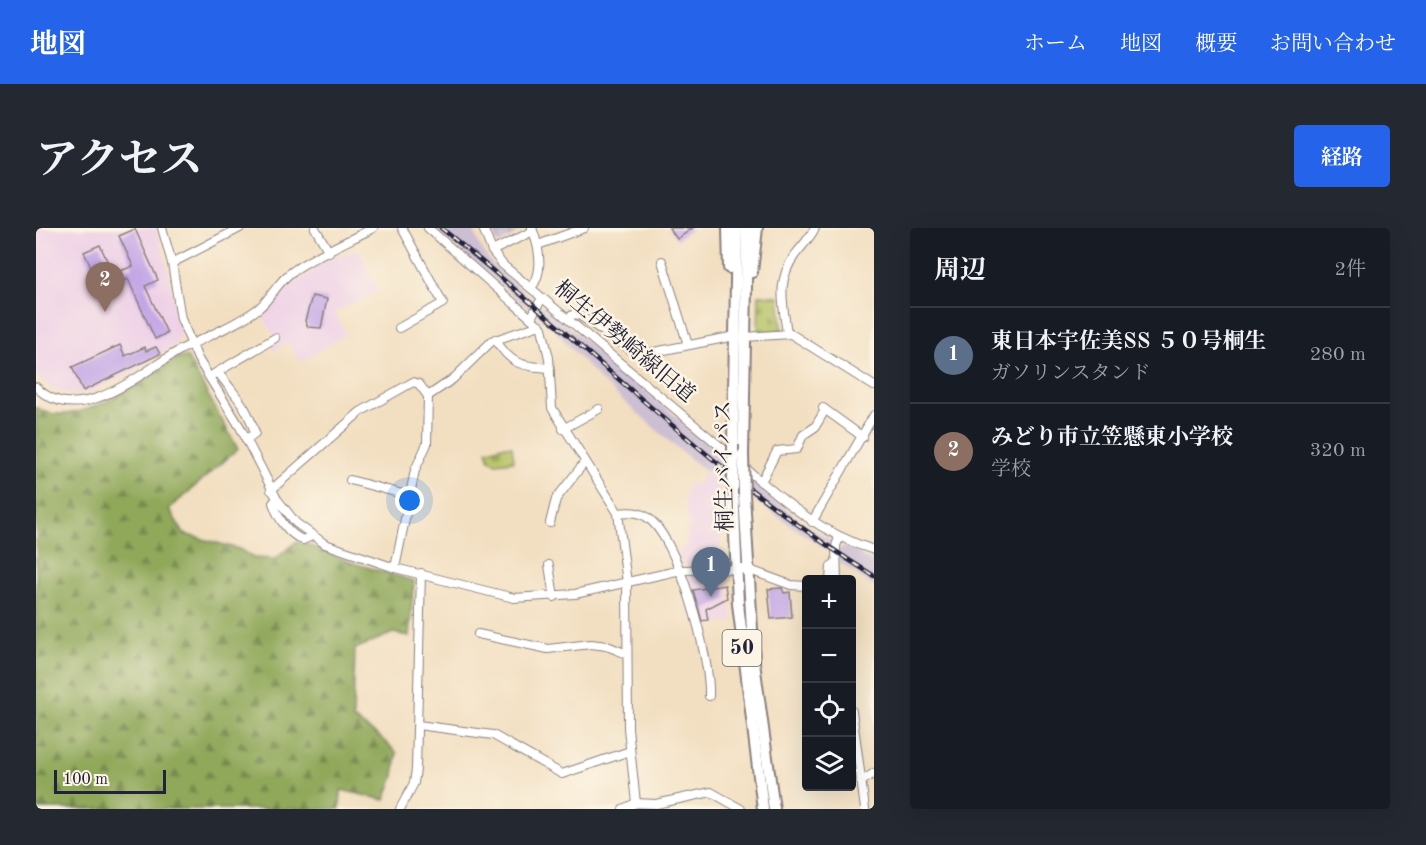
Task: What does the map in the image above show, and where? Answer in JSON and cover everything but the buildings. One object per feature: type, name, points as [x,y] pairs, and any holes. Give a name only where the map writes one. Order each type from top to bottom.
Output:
[{"type":"highway","name":"50","points":[[728,228],[730,313],[740,337]]},
{"type":"highway","name":"桐生バイパス","points":[[737,228],[747,569],[759,711],[774,809]]},
{"type":"highway","name":"桐生バイパス","points":[[747,228],[733,445],[735,569],[743,661],[763,809]]},
{"type":"highway","name":"50","points":[[740,337],[751,318],[757,228]]},
{"type":"street","points":[[162,228],[176,279],[181,319],[191,345],[246,440],[271,490],[296,523],[312,536],[346,553],[504,597],[554,597],[681,570],[747,569],[791,585],[802,586]]},
{"type":"street","points":[[172,263],[240,228]]},
{"type":"street","points":[[315,228],[329,252]]},
{"type":"street","points":[[36,387],[55,400],[66,403],[86,401],[128,383],[256,309],[288,275],[373,228]]},
{"type":"street","points":[[399,328],[443,303],[402,228]]},
{"type":"street","points":[[429,228],[540,325],[547,344],[551,404],[584,463],[618,513],[627,583],[630,751],[636,803]]},
{"type":"street","name":"桐生伊勢崎線旧道","points":[[483,228],[492,252],[531,288],[761,482],[812,522],[839,537],[874,550]]},
{"type":"street","points":[[538,245],[584,228]]},
{"type":"street","points":[[787,333],[782,303],[782,279],[815,228]]},
{"type":"street","points":[[492,252],[533,230],[538,245],[539,267],[537,281],[531,288]]},
{"type":"street","points":[[662,261],[688,345]]},
{"type":"street","points":[[532,316],[542,298]]},
{"type":"street","points":[[568,318],[574,314],[579,315],[636,355],[740,337],[787,333],[799,338],[874,386]]},
{"type":"street","points":[[428,396],[453,379],[495,339],[540,325]]},
{"type":"street","points":[[209,376],[275,338]]},
{"type":"street","points":[[495,339],[520,366],[550,368]]},
{"type":"street","points":[[218,372],[242,401],[250,417],[255,433],[246,440]]},
{"type":"street","points":[[271,490],[364,409],[413,382],[419,384],[428,396],[427,444],[417,465],[395,568]]},
{"type":"street","points":[[564,429],[599,409]]},
{"type":"street","points":[[761,482],[777,451],[797,449],[803,435],[814,427],[823,409],[863,437]]},
{"type":"street","points":[[812,522],[874,415]]},
{"type":"street","points":[[550,523],[556,499],[584,463]]},
{"type":"street","points":[[350,480],[410,496]]},
{"type":"street","points":[[618,513],[638,513],[647,516],[660,533],[681,570],[708,662],[709,696]]},
{"type":"street","points":[[837,575],[839,537]]},
{"type":"street","points":[[830,575],[831,566],[836,563]]},
{"type":"street","points":[[549,565],[554,597]]},
{"type":"street","points":[[400,809],[415,779],[421,573]]},
{"type":"street","points":[[478,634],[548,649],[591,644],[607,646],[627,654]]},
{"type":"street","points":[[418,725],[493,735],[562,774],[630,751]]},
{"type":"street","points":[[855,737],[865,809]]},
{"type":"street","points":[[861,782],[874,773]]},
{"type":"street","points":[[623,809],[636,803],[656,804],[711,792],[741,809]]},
{"type":"shaded area","points":[[156,228],[168,270],[180,333],[177,343],[135,371],[89,392],[70,394],[49,387],[36,374],[36,229]]},
{"type":"shaded area","points":[[434,228],[473,228],[480,246],[493,265],[535,301],[531,311]]},
{"type":"shaded area","points":[[492,228],[525,228],[500,244],[495,240]]},
{"type":"shaded area","points":[[359,250],[378,291],[334,312],[346,334],[300,362],[288,342],[273,350],[271,345],[277,341],[263,317],[288,288],[331,257]]},
{"type":"shaded area","points":[[542,304],[802,522],[832,540],[833,554],[758,503],[727,478],[725,480],[703,469],[677,448],[601,381],[550,325],[538,317]]},
{"type":"shaded area","points":[[703,471],[719,483],[721,526],[724,526],[724,536],[720,536],[721,565],[683,565],[677,556],[686,544],[689,528],[685,501],[688,484],[700,484]]},
{"type":"shaded area","points":[[845,546],[860,552],[860,555],[874,563],[874,587],[839,562],[839,549]]},
{"type":"shaded area","points":[[688,573],[724,574],[728,584],[733,621],[700,627],[686,576]]},
{"type":"green space","points":[[759,295],[779,296],[782,330],[758,332]]},
{"type":"green space","points":[[178,357],[187,357],[238,449],[169,509],[184,534],[239,549],[254,558],[275,559],[296,542],[304,543],[350,562],[414,581],[409,636],[393,633],[355,649],[353,719],[379,736],[397,753],[394,776],[385,800],[341,790],[340,809],[36,809],[36,407],[52,413],[70,413],[89,408],[110,400]]},
{"type":"green space","points":[[502,446],[512,446],[514,461],[496,463],[490,460],[487,451]]},
{"type":"railway","points":[[441,228],[706,453],[816,538],[874,576]]},
{"type":"place","name":"みどり市立笠懸東小学校","points":[[105,312]]},
{"type":"place","name":"東日本宇佐美SS ５０号桐生","points":[[711,597]]}]
